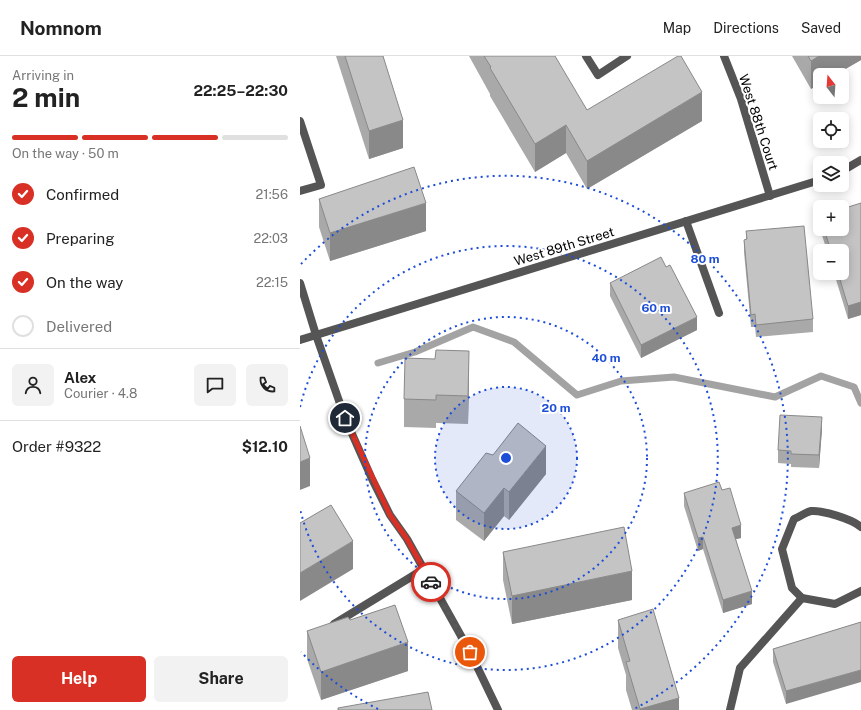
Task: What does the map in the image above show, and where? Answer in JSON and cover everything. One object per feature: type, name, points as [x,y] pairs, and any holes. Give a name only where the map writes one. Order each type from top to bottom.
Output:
[{"type":"street","points":[[586,56],[598,75],[627,56]]},
{"type":"street","name":"West 88th Court","points":[[724,56],[741,99],[770,196]]},
{"type":"street","points":[[300,122],[321,185],[300,191]]},
{"type":"street","points":[[849,167],[861,160]]},
{"type":"street","name":"West 89th Street","points":[[300,340],[813,182]]},
{"type":"street","points":[[686,221],[719,313]]},
{"type":"street","points":[[300,283],[316,335],[345,418],[372,479],[390,515],[407,539],[470,652],[498,710]]},
{"type":"street","points":[[861,527],[856,523],[836,515],[810,511],[794,519],[782,549],[792,588],[802,598],[835,604],[861,590]]},
{"type":"street","points":[[333,625],[424,569]]},
{"type":"street","points":[[730,710],[740,668],[802,598]]},
{"type":"building","points":[[345,56],[383,56],[403,120],[369,131]]},
{"type":"building","points":[[484,56],[555,56],[587,110],[678,56],[681,56],[702,92],[587,161],[566,125],[535,144]]},
{"type":"building","points":[[808,56],[819,56],[811,61]]},
{"type":"building","points":[[414,167],[426,203],[330,233],[319,199]]},
{"type":"building","points":[[861,203],[861,302],[848,306],[840,280],[849,280],[849,244],[829,244],[826,236],[849,236],[849,207]]},
{"type":"building","points":[[804,226],[813,319],[756,325],[755,314],[751,315],[744,240],[747,239],[746,231]]},
{"type":"building","points":[[661,257],[666,267],[670,265],[697,317],[641,345],[610,283]]},
{"type":"building","points":[[436,350],[469,351],[468,396],[436,395],[436,400],[404,399],[405,358],[435,359]]},
{"type":"building","points":[[780,415],[822,417],[819,455],[791,454],[791,451],[778,450]]},
{"type":"building","points":[[518,423],[546,446],[509,492],[504,488],[484,513],[456,491],[486,453],[493,455]]},
{"type":"building","points":[[300,426],[310,458],[300,462]]},
{"type":"building","points":[[719,482],[722,490],[730,488],[741,525],[732,528],[752,591],[723,600],[703,537],[698,538],[684,493]]},
{"type":"building","points":[[331,505],[353,541],[300,573],[300,523]]},
{"type":"building","points":[[624,527],[632,571],[512,596],[503,552]]},
{"type":"building","points":[[395,605],[408,642],[321,672],[307,631],[348,617],[350,620]]},
{"type":"building","points":[[653,609],[679,698],[640,709],[626,662],[630,661],[618,620]]},
{"type":"building","points":[[861,622],[861,670],[786,691],[773,649]]},
{"type":"building","points":[[428,692],[432,710],[338,710],[338,708]]},
{"type":"waterway","points":[[378,363],[415,352],[473,327],[514,342],[577,395],[621,381],[674,377],[775,397],[821,376],[854,387],[861,403]]},
{"type":"way so far","points":[[431,582],[470,652]]},
{"type":"route","points":[[345,418],[390,515],[407,539],[431,582]]}]
